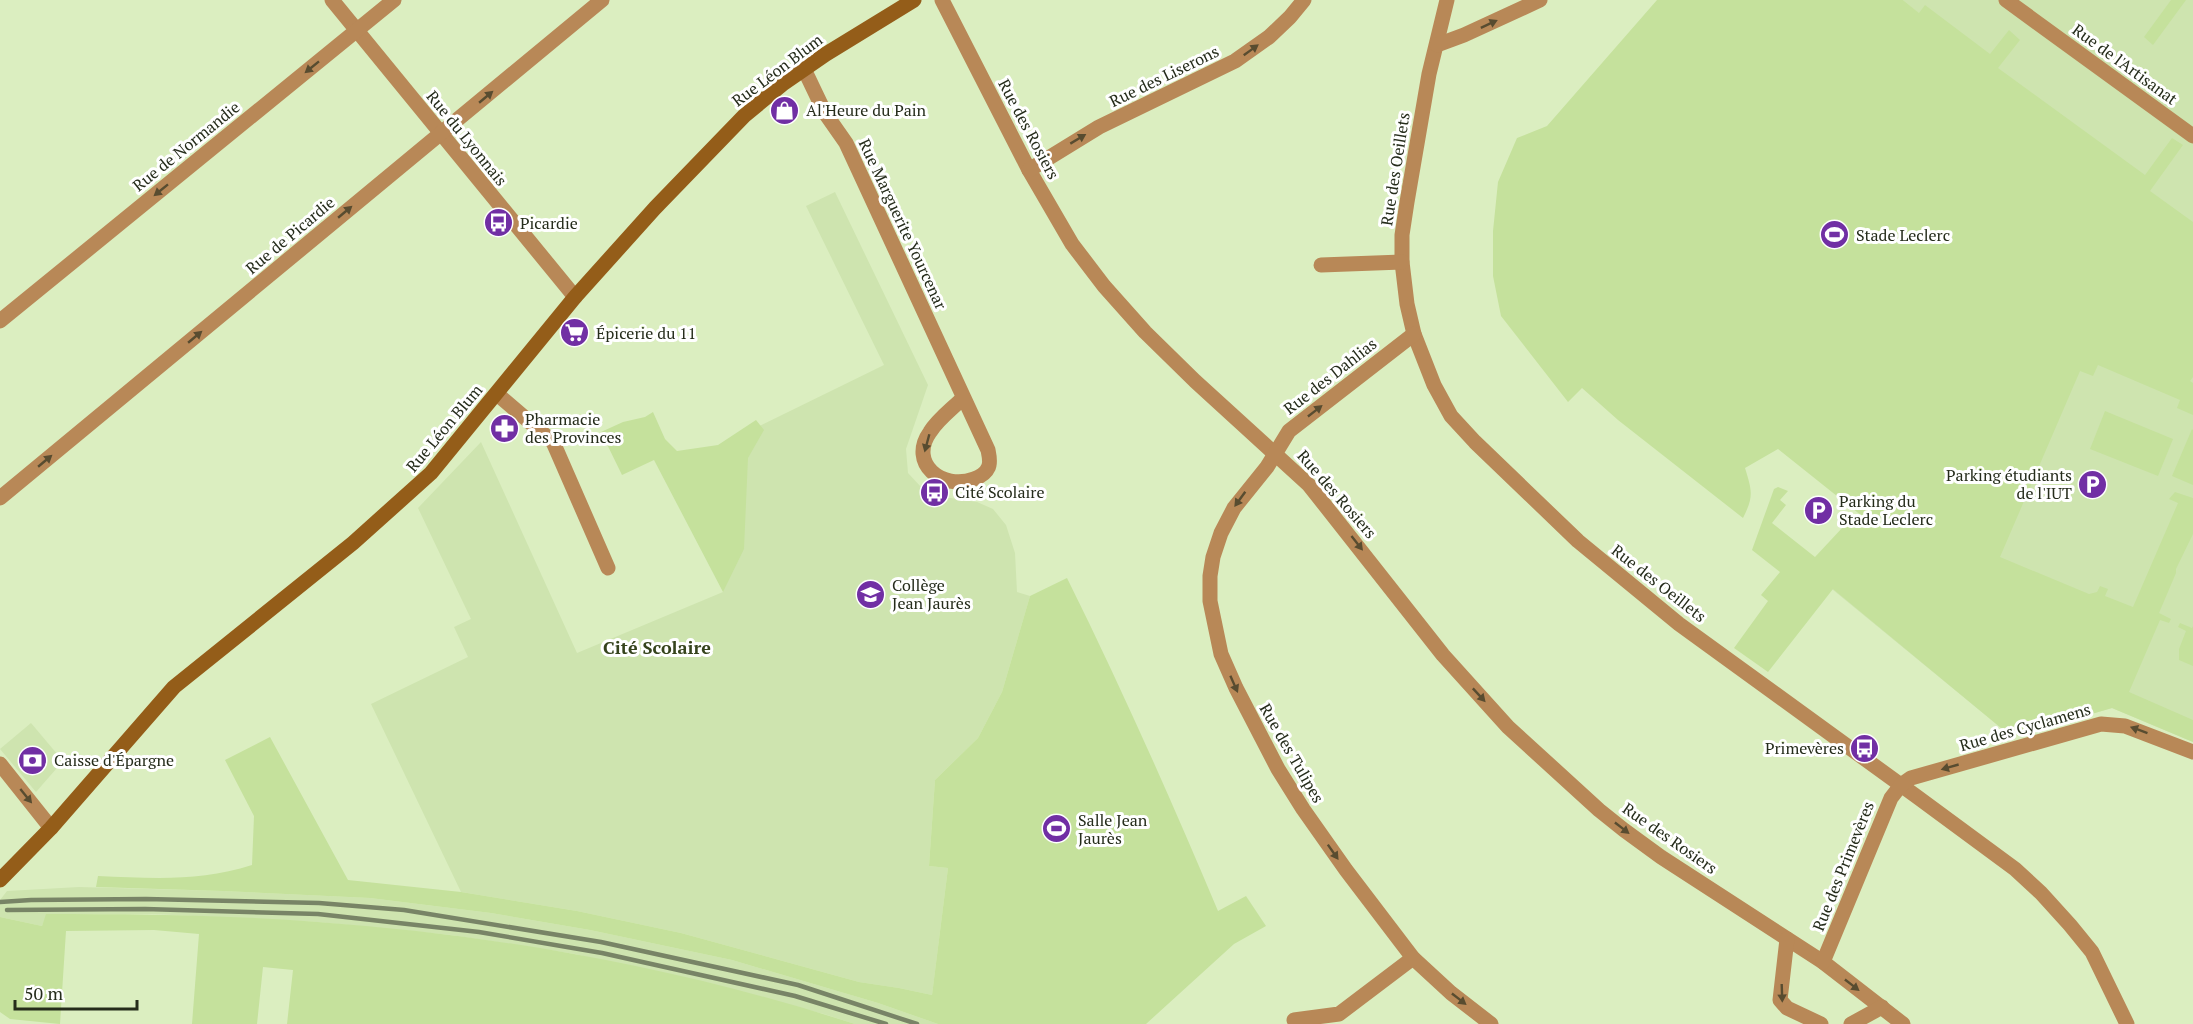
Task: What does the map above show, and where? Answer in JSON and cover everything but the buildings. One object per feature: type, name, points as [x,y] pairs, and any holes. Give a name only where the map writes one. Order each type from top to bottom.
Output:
[{"type":"street","name":"Rue du Lyonnais","points":[[332,0],[575,297]]},
{"type":"street","name":"Rue de Normandie","points":[[0,321],[394,0]]},
{"type":"street","name":"Rue de Picardie","points":[[0,498],[602,0]]},
{"type":"street","name":"Rue Léon Blum","points":[[1,879],[51,828],[174,687],[353,543],[419,486],[575,297],[655,208],[744,116],[804,69],[914,0]]},
{"type":"street","name":"Rue des Rosiers","points":[[942,0],[1029,170],[1072,244],[1104,286],[1187,374],[1309,485],[1443,655],[1523,741],[1624,830],[1661,857],[1823,962],[1903,1024]]},
{"type":"street","name":"Rue des Liserons","points":[[1029,170],[1099,127],[1235,61],[1269,37],[1304,0]]},
{"type":"street","name":"Rue des Oeillets","points":[[1447,0],[1429,74],[1402,234],[1402,261],[1413,334],[1434,385],[1451,416],[1578,541],[1679,624],[1901,785],[2041,893],[2092,952],[2127,1024]]},
{"type":"street","points":[[1437,45],[1540,0]]},
{"type":"street","name":"Rue de l'Artisanat","points":[[2006,0],[2193,136]]},
{"type":"street","name":"Rue Marguerite Yourcenar","points":[[804,69],[825,113],[846,143],[984,439],[990,460],[988,469],[979,477],[957,483],[937,478],[930,471],[924,453],[930,432],[963,398]]},
{"type":"street","points":[[1321,265],[1402,261]]},
{"type":"street","name":"Rue des Dahlias","points":[[1276,453],[1289,431],[1413,334]]},
{"type":"street","points":[[496,394],[553,442],[608,568]]},
{"type":"street","name":"Rue des Tulipes","points":[[1276,453],[1234,508],[1221,533],[1213,557],[1210,602],[1221,654],[1278,769],[1346,870],[1413,958],[1451,993],[1491,1024]]},
{"type":"street","name":"Rue des Cyclamens","points":[[1901,785],[1911,778],[2101,724],[2125,726],[2193,752]]},
{"type":"street","points":[[0,764],[51,828]]},
{"type":"street","name":"Rue des Primevères","points":[[1823,962],[1891,798],[1901,785]]},
{"type":"street","points":[[1787,939],[1780,1000],[1787,1008],[1821,1024]]},
{"type":"street","points":[[1294,1020],[1339,1014],[1413,958]]},
{"type":"street","points":[[1851,1024],[1882,1007]]},
{"type":"shaded area","points":[[1657,0],[1903,0],[1919,13],[1925,5],[1990,54],[2009,30],[2020,40],[1998,68],[2145,175],[2172,138],[2183,145],[2150,191],[2193,222],[2193,377],[2190,381],[2193,383],[2193,415],[2177,408],[2180,400],[2098,365],[2093,376],[2080,371],[2000,557],[2089,594],[2097,592],[2100,586],[2108,589],[2105,596],[2133,607],[2178,503],[2169,499],[2175,492],[2193,498],[2193,534],[2159,613],[2171,619],[2169,623],[2160,620],[2129,692],[2193,720],[2193,742],[2112,708],[2012,737],[1833,589],[1768,672],[1734,648],[1768,601],[1761,595],[1780,572],[1752,550],[1774,489],[1778,487],[1788,491],[1780,500],[1786,505],[1772,523],[1815,557],[1843,527],[1853,524],[1862,516],[1778,449],[1745,468],[1751,493],[1743,518],[1618,420],[1582,388],[1568,402],[1501,316],[1493,276],[1493,231],[1498,182],[1517,138],[1547,126]]},
{"type":"shaded area","points":[[1903,0],[2193,0],[2193,742],[2112,708],[2012,737],[1827,585],[2107,170]]},
{"type":"shaded area","points":[[2171,0],[2186,0],[2153,45],[2144,37]]},
{"type":"shaded area","points":[[835,192],[928,385],[906,449],[908,473],[922,488],[937,496],[977,502],[993,509],[1006,525],[1015,553],[1017,592],[1030,596],[1002,692],[978,738],[935,780],[929,866],[948,868],[932,995],[859,982],[681,933],[577,911],[461,892],[371,704],[468,657],[454,627],[471,619],[418,508],[481,442],[577,653],[723,592],[743,434],[884,365],[806,206]]},
{"type":"shaded area","points":[[2105,411],[2173,439],[2158,476],[2090,449]]},
{"type":"shaded area","points":[[653,412],[665,439],[677,451],[718,445],[756,420],[764,430],[748,458],[744,549],[723,592],[654,460],[622,475],[601,432]]},
{"type":"shaded area","points":[[2193,430],[2193,485],[2172,476]]},
{"type":"shaded area","name":"Salle Jean Jaurès","points":[[1067,578],[1145,743],[1218,911],[1246,896],[1266,926],[1234,944],[1146,1024],[938,1024],[878,1003],[732,960],[590,930],[491,913],[370,898],[96,887],[98,876],[156,878],[194,876],[252,865],[254,816],[225,760],[270,737],[348,880],[461,892],[577,911],[681,933],[859,982],[932,995],[948,868],[929,866],[935,780],[978,738],[1002,692],[1030,596]]},
{"type":"shaded area","points":[[2180,623],[2192,628],[2193,626],[2193,666],[2179,660],[2179,649],[2186,631],[2178,627]]},
{"type":"shaded area","points":[[31,723],[63,761],[36,792],[0,749]]},
{"type":"shaded area","points":[[79,887],[370,898],[491,913],[590,930],[732,960],[878,1003],[938,1024],[855,1024],[824,1014],[575,954],[451,935],[318,922],[152,914],[47,914],[42,926],[0,917],[0,900],[7,891]]},
{"type":"shaded area","points":[[46,914],[250,918],[318,922],[522,945],[724,986],[855,1024],[287,1024],[293,970],[263,967],[257,1024],[192,1024],[199,934],[154,930],[66,931],[60,1024],[10,1019],[0,1012],[0,917],[42,926]]},
{"type":"railway","points":[[0,902],[146,899],[319,903],[404,910],[601,942],[798,985],[917,1024]]},
{"type":"railway","points":[[7,910],[145,909],[318,914],[479,932],[602,953],[795,996],[886,1024]]},
{"type":"place","name":"Al'Heure du Pain","points":[[785,110]]},
{"type":"place","name":"Picardie","points":[[499,223]]},
{"type":"place","name":"Stade Leclerc","points":[[1835,235]]},
{"type":"place","name":"Épicerie du 11","points":[[575,333]]},
{"type":"place","name":"Pharmacie des Provinces","points":[[504,428]]},
{"type":"place","name":"Parking étudiants de l'IUT","points":[[2093,484]]},
{"type":"place","name":"Cité Scolaire","points":[[934,492]]},
{"type":"place","name":"Parking du Stade Leclerc","points":[[1818,510]]},
{"type":"place","name":"Collège Jean Jaurès","points":[[871,594]]},
{"type":"place","name":"Primevères","points":[[1865,748]]},
{"type":"place","name":"Caisse d'Épargne","points":[[33,760]]},
{"type":"place","name":"Salle Jean Jaurès","points":[[1057,829]]},
{"type":"district","name":"Cité Scolaire","points":[[657,647]]}]
